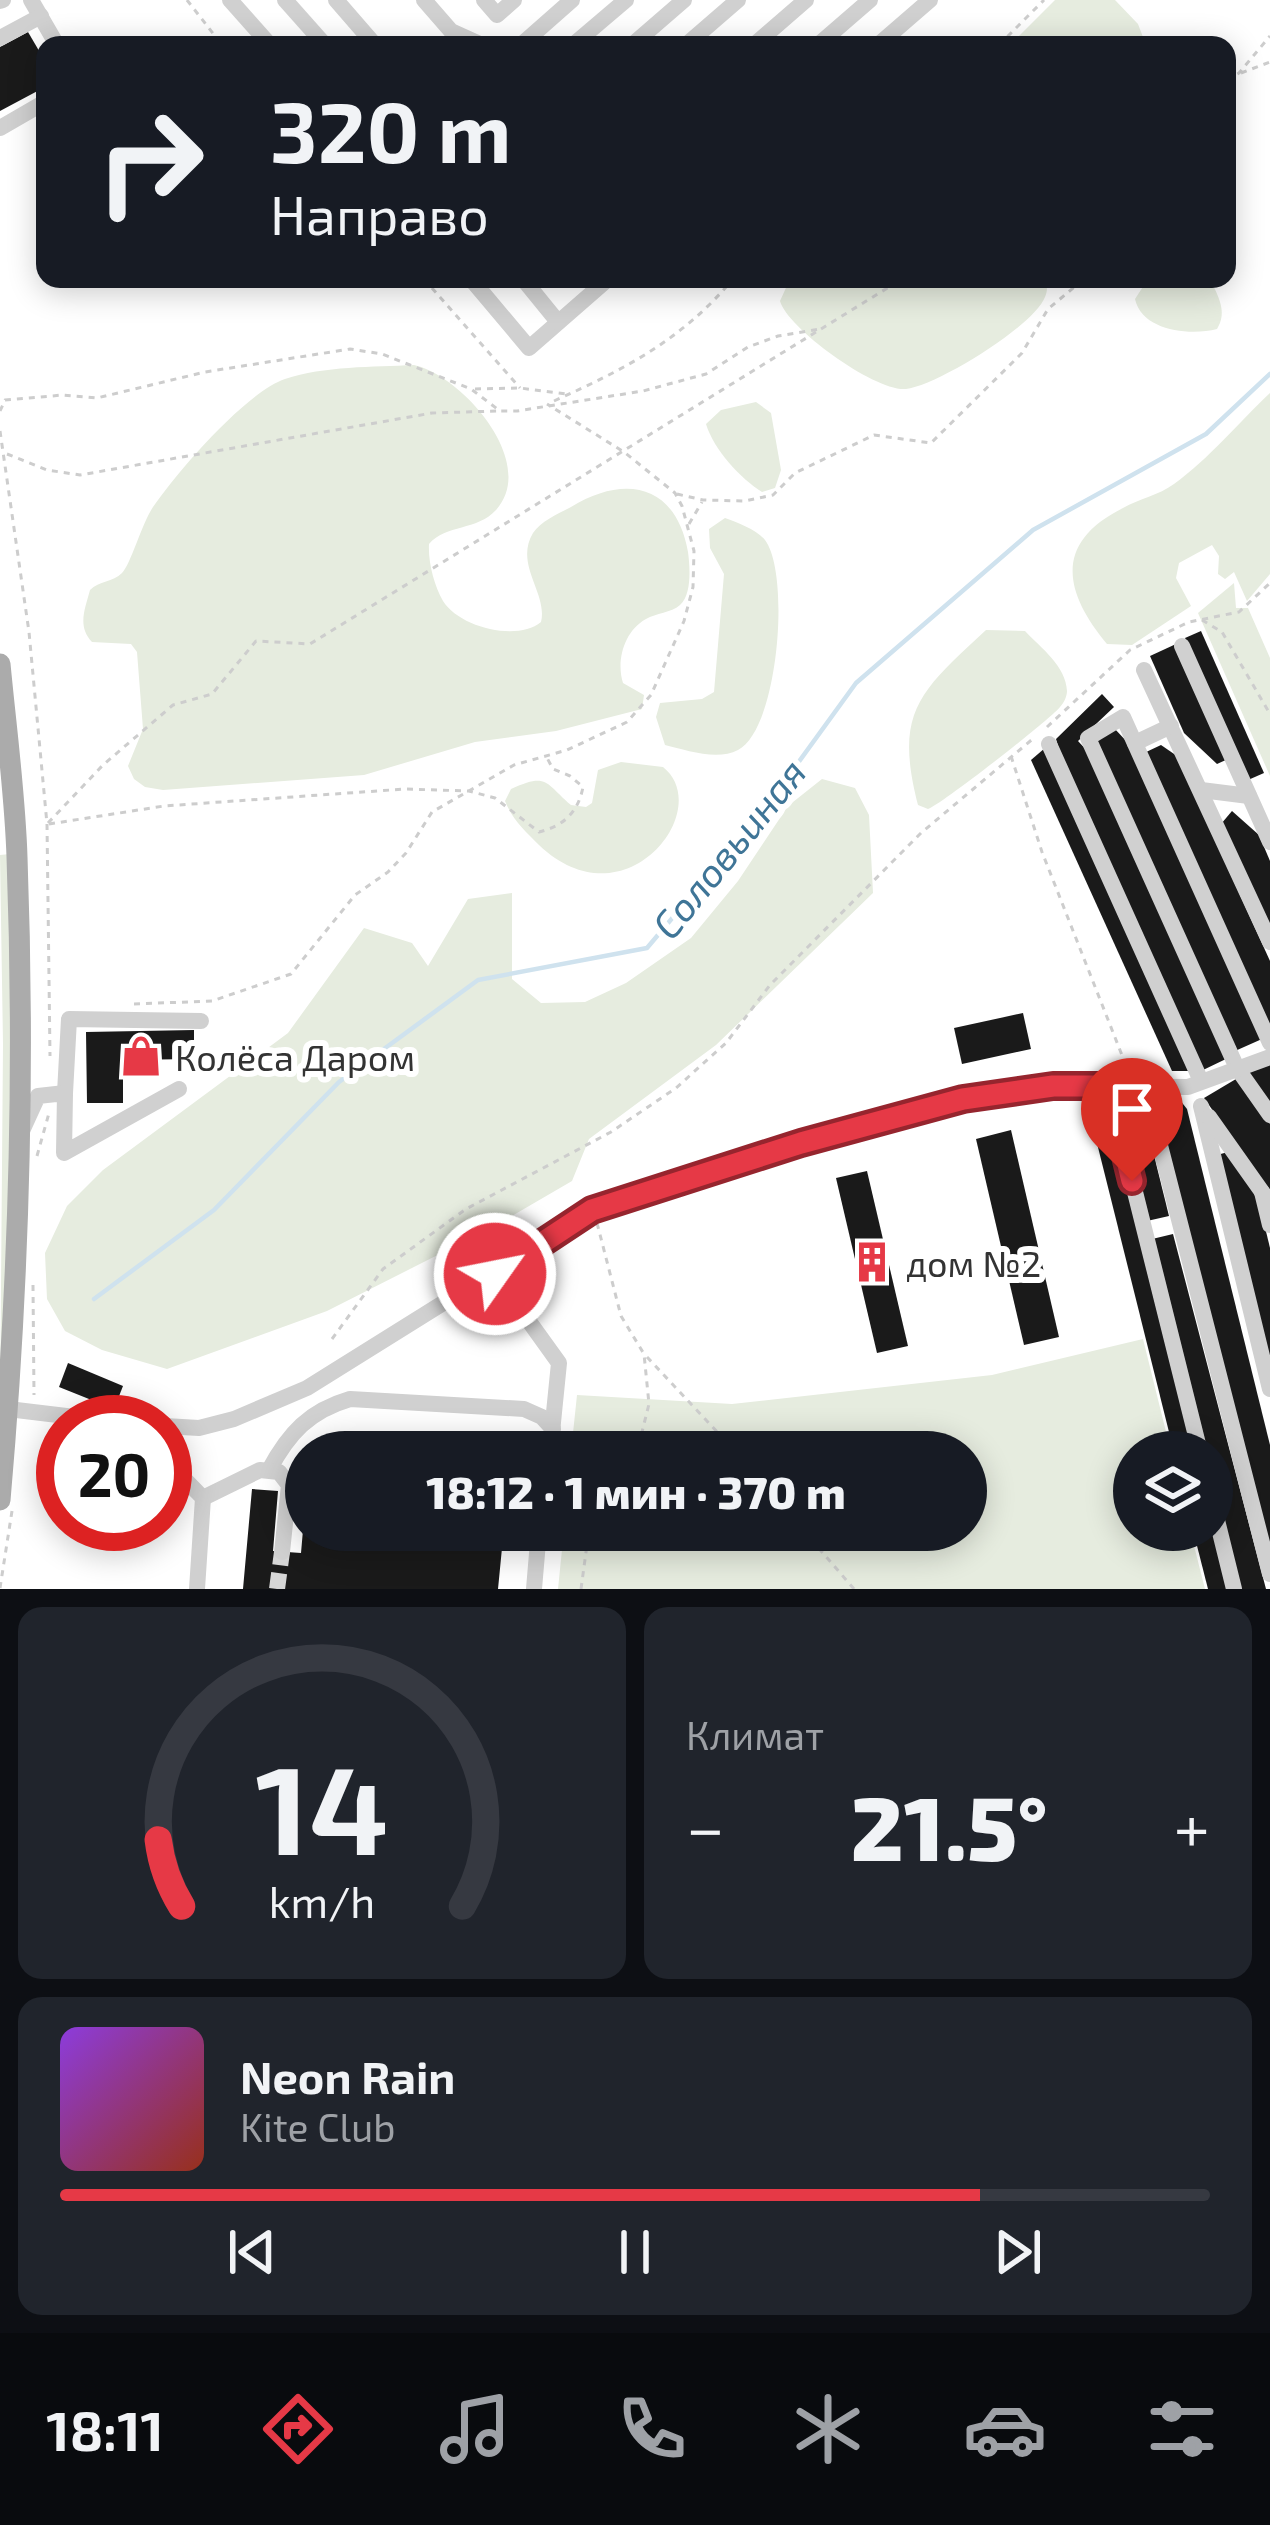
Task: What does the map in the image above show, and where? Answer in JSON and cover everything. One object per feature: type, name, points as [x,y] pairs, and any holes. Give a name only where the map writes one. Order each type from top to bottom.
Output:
[{"type":"main road","points":[[0,664],[17,852],[22,1132],[0,1500]]},
{"type":"lane","points":[[230,0],[262,36]]},
{"type":"lane","points":[[285,0],[317,36]]},
{"type":"lane","points":[[336,0],[367,36]]},
{"type":"lane","points":[[424,0],[451,36]]},
{"type":"lane","points":[[484,0],[496,15],[514,0]]},
{"type":"lane","points":[[531,36],[572,0]]},
{"type":"lane","points":[[584,36],[626,0]]},
{"type":"lane","points":[[642,36],[684,0]]},
{"type":"lane","points":[[696,36],[738,0]]},
{"type":"lane","points":[[764,36],[806,0]]},
{"type":"lane","points":[[828,36],[870,0]]},
{"type":"lane","points":[[888,36],[930,0]]},
{"type":"lane","points":[[0,38],[36,8],[52,36]]},
{"type":"lane","points":[[0,128],[36,108]]},
{"type":"lane","points":[[479,288],[529,348],[558,322],[584,288]]},
{"type":"lane","points":[[530,288],[558,322]]},
{"type":"lane","points":[[1182,646],[1270,842]]},
{"type":"lane","points":[[1144,670],[1270,942]]},
{"type":"lane","points":[[1270,1042],[1123,717],[1088,738],[1237,1068],[1270,1115]]},
{"type":"lane","points":[[1135,743],[1171,726]]},
{"type":"lane","points":[[1049,744],[1194,1084],[1270,1390]]},
{"type":"lane","points":[[1201,790],[1249,796]]},
{"type":"lane","points":[[179,1089],[64,1153],[57,1093],[69,1019],[201,1021]]},
{"type":"lane","points":[[192,1428],[234,1419],[307,1388],[592,1210],[801,1143],[963,1099],[1053,1086],[1194,1084],[1270,1057]]},
{"type":"lane","points":[[1134,1086],[1131,1128],[1121,1136],[1195,1431]]},
{"type":"lane","points":[[1134,1086],[1270,1574]]},
{"type":"lane","points":[[22,1132],[38,1096],[57,1093]]},
{"type":"lane","points":[[1201,1106],[1266,1197],[1270,1225]]},
{"type":"lane","points":[[495,1274],[559,1363],[553,1429]]},
{"type":"lane","points":[[269,1470],[287,1436],[326,1406],[350,1399],[524,1409],[542,1417],[553,1429]]},
{"type":"lane","points":[[8,1409],[36,1412]]},
{"type":"lane","points":[[203,1498],[269,1470],[278,1472],[289,1485],[282,1552]]},
{"type":"lane","points":[[192,1487],[203,1498],[197,1589]]},
{"type":"lane","points":[[533,1589],[537,1551]]},
{"type":"lane","points":[[1225,1551],[1234,1589]]},
{"type":"path","points":[[187,0],[215,36]]},
{"type":"path","points":[[1009,36],[1044,0]]},
{"type":"path","points":[[1239,73],[1270,36]]},
{"type":"path","points":[[1236,75],[1270,62]]},
{"type":"path","points":[[432,288],[520,388]]},
{"type":"path","points":[[547,404],[649,355],[697,320],[725,288]]},
{"type":"path","points":[[47,824],[103,765],[173,705],[212,694],[256,641],[310,644],[888,288]]},
{"type":"path","points":[[547,404],[624,452],[675,494],[745,501],[773,495],[794,473],[874,435],[931,443],[1022,353],[1048,309],[1073,288]]},
{"type":"path","points":[[0,443],[5,453],[47,470],[80,476],[432,413],[500,411],[643,391],[706,374],[748,347],[822,329]]},
{"type":"path","points":[[0,411],[4,400],[63,395],[97,398],[205,373],[350,349],[382,354],[471,389],[500,411]]},
{"type":"path","points":[[471,389],[569,394]]},
{"type":"path","points":[[0,431],[29,632],[47,824],[57,1093]]},
{"type":"path","points":[[121,1004],[212,1001],[291,974],[356,896],[406,853],[432,812],[514,765],[627,722],[651,695],[684,621],[692,587],[694,551],[675,494]]},
{"type":"path","points":[[688,526],[704,500]]},
{"type":"path","points":[[332,1339],[383,1269],[466,1209],[611,1132],[676,1088],[726,1043],[770,986],[921,833],[1130,650],[1201,620],[1239,612],[1270,583]]},
{"type":"path","points":[[1201,620],[1222,632],[1270,714]]},
{"type":"path","points":[[47,824],[164,806],[320,793],[469,790],[495,798],[539,832],[558,827],[580,801],[583,787],[571,776],[553,770],[546,756]]},
{"type":"path","points":[[1011,756],[1042,852],[1134,1086]]},
{"type":"path","points":[[592,1210],[621,1316],[644,1354],[716,1431]]},
{"type":"path","points":[[642,1431],[649,1404],[644,1354]]},
{"type":"path","points":[[581,1589],[586,1551]]},
{"type":"path","points":[[821,1551],[854,1589]]},
{"type":"shaded area","points":[[1055,0],[1115,0],[1138,24],[1143,36],[1019,36]]},
{"type":"shaded area","points":[[786,288],[1047,290],[1023,323],[983,353],[906,389],[855,370],[815,342],[780,301]]},
{"type":"shaded area","points":[[1142,288],[1214,288],[1222,310],[1220,323],[1217,329],[1194,332],[1169,329],[1147,318],[1135,299]]},
{"type":"shaded area","points":[[414,365],[453,385],[472,403],[489,423],[508,469],[507,490],[496,510],[429,544],[440,595],[462,618],[504,631],[541,622],[528,545],[540,525],[555,515],[591,497],[629,489],[660,499],[672,512],[688,552],[687,594],[676,608],[638,624],[621,656],[623,683],[644,695],[642,709],[556,731],[475,742],[364,775],[163,790],[145,787],[128,766],[143,729],[137,652],[131,644],[92,642],[87,636],[84,617],[90,590],[122,573],[164,492],[213,435],[269,387],[316,372]]},
{"type":"shaded area","points":[[1270,393],[1270,574],[1247,601],[1234,572],[1225,579],[1218,574],[1219,556],[1212,545],[1179,563],[1176,578],[1191,606],[1132,645],[1107,644],[1092,625],[1075,587],[1076,553],[1085,537],[1100,522],[1187,474]]},
{"type":"shaded area","points":[[756,402],[771,413],[781,470],[775,488],[762,492],[729,462],[706,424],[721,410]]},
{"type":"shaded area","points":[[725,518],[765,540],[773,558],[776,651],[763,714],[752,737],[738,750],[711,755],[665,745],[656,717],[660,703],[702,699],[714,692],[724,574],[710,548],[709,529]]},
{"type":"shaded area","points":[[1234,583],[1236,608],[1248,608],[1270,658],[1270,776],[1198,613]]},
{"type":"shaded area","points":[[986,630],[1025,631],[1057,666],[1066,682],[1066,697],[1017,744],[928,809],[918,805],[911,773],[911,725],[929,688]]},
{"type":"shaded area","points":[[621,762],[663,767],[676,786],[678,808],[670,832],[653,852],[630,867],[602,873],[571,867],[539,845],[505,801],[511,789],[539,781],[571,805],[586,807],[592,803],[598,770]]},
{"type":"shaded area","points":[[822,779],[855,788],[869,815],[873,893],[716,1045],[589,1139],[572,1181],[493,1227],[327,1311],[167,1369],[102,1350],[65,1331],[47,1299],[45,1253],[67,1206],[103,1170],[288,1033],[364,928],[412,943],[428,966],[468,899],[512,893],[512,979],[541,1003],[585,1002],[626,983],[691,938],[738,881],[788,806]]},
{"type":"shaded area","points":[[10,854],[16,1115],[0,1409],[0,855]]},
{"type":"shaded area","points":[[1143,1339],[1166,1431],[1113,1431],[1113,1551],[1195,1551],[1205,1589],[558,1589],[562,1551],[987,1551],[987,1431],[573,1431],[577,1395],[732,1404],[992,1375]]},
{"type":"building","points":[[28,32],[36,46],[36,92],[0,111],[0,47]]},
{"type":"building","points":[[1201,631],[1264,773],[1248,780],[1185,638]]},
{"type":"building","points":[[1176,644],[1228,759],[1217,764],[1184,733],[1150,656]]},
{"type":"building","points":[[1102,694],[1114,707],[1078,741],[1090,754],[1228,1058],[1201,1071],[1065,770],[1056,739]]},
{"type":"building","points":[[1114,728],[1129,744],[1262,1039],[1235,1051],[1093,737]]},
{"type":"building","points":[[1161,745],[1177,756],[1270,961],[1270,1031],[1144,753]]},
{"type":"building","points":[[1045,748],[1193,1071],[1172,1071],[1031,760]]},
{"type":"building","points":[[1232,811],[1259,835],[1270,861],[1270,932],[1221,824]]},
{"type":"building","points":[[1023,1013],[1031,1049],[962,1064],[954,1028]]},
{"type":"building","points":[[194,1030],[194,1059],[123,1060],[123,1103],[87,1103],[86,1032]]},
{"type":"building","points":[[1270,1063],[1270,1109],[1247,1072]]},
{"type":"building","points":[[1236,1079],[1270,1124],[1270,1192],[1204,1098]]},
{"type":"building","points":[[1175,1094],[1187,1109],[1270,1445],[1270,1557],[1155,1099]]},
{"type":"building","points":[[1116,1095],[1190,1431],[1169,1431],[1087,1103]]},
{"type":"building","points":[[1011,1130],[1059,1337],[1024,1345],[976,1139]]},
{"type":"building","points":[[1148,1131],[1169,1216],[1147,1221],[1126,1137]]},
{"type":"building","points":[[1228,1152],[1257,1194],[1270,1248],[1270,1363],[1217,1155]]},
{"type":"building","name":"дом №2","points":[[867,1171],[908,1346],[877,1353],[836,1178]]},
{"type":"building","points":[[1173,1234],[1225,1431],[1197,1431],[1148,1240]]},
{"type":"building","points":[[68,1363],[123,1386],[119,1395],[79,1395],[59,1387]]},
{"type":"building","points":[[1233,1463],[1266,1589],[1236,1589],[1226,1551],[1233,1551]]},
{"type":"building","points":[[252,1489],[278,1491],[273,1551],[502,1551],[498,1589],[243,1589]]},
{"type":"building","points":[[1198,1551],[1219,1551],[1229,1589],[1208,1589]]},
{"type":"waterway","name":"Соловьиная","points":[[94,1299],[214,1210],[339,1082],[478,980],[647,948],[766,807],[856,683],[1033,530],[1206,434],[1270,374]]},
{"type":"tunnel","points":[[277,1589],[282,1552]]},
{"type":"place","name":"Колёса Даром","points":[[141,1056]]},
{"type":"place","name":"дом №2","points":[[872,1262]]},
{"type":"route","points":[[495,1274],[592,1210],[801,1143],[963,1099],[1053,1086],[1123,1086],[1131,1128],[1121,1136],[1132,1181]]}]
